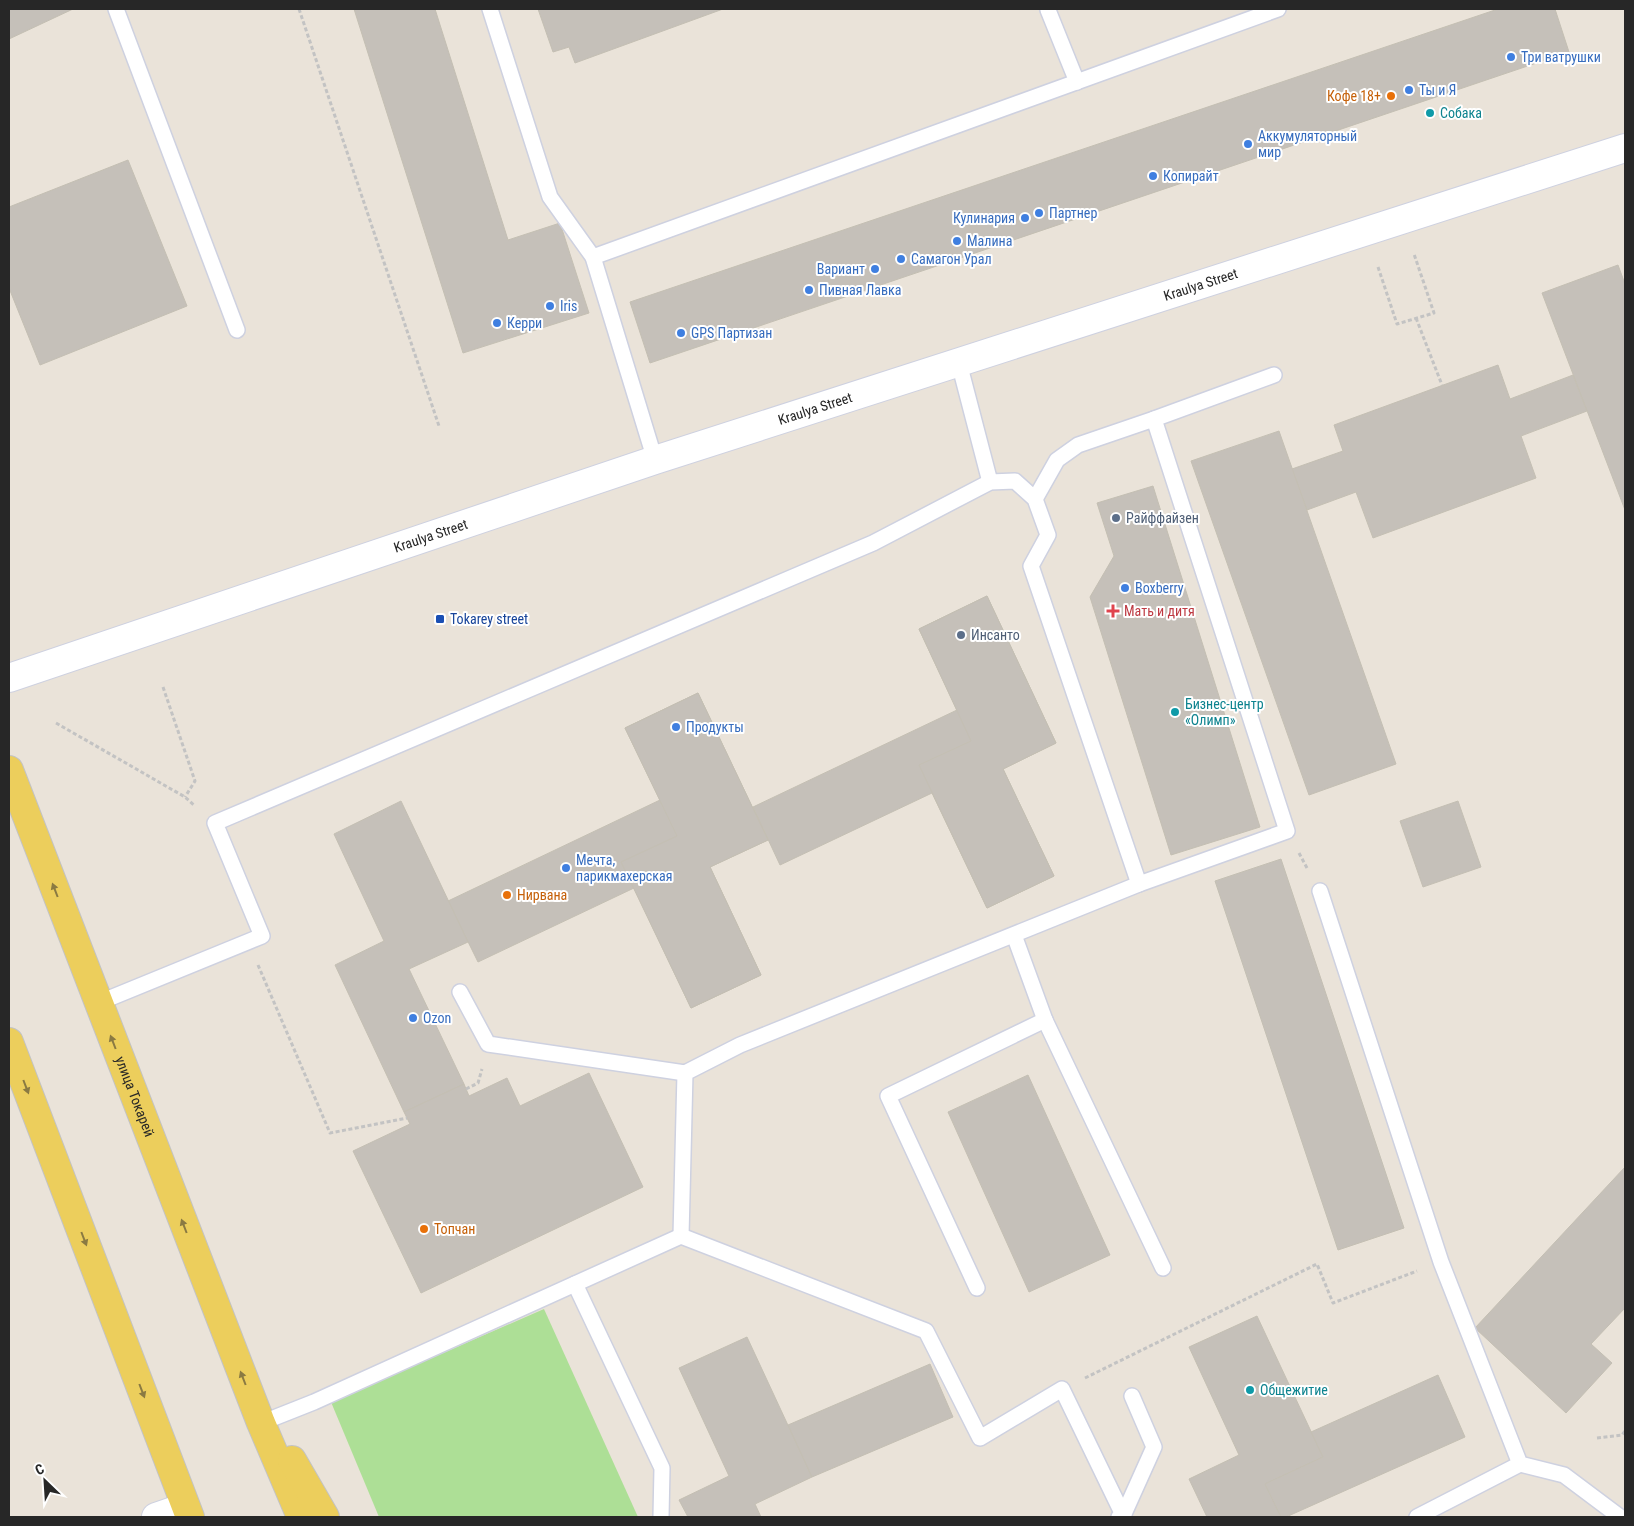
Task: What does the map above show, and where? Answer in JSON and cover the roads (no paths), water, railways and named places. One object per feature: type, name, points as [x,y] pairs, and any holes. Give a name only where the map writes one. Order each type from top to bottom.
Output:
[{"type":"main road","name":"Kraulya Street","points":[[9,678],[656,460],[1625,148]]},
{"type":"main road","name":"улица Токарей","points":[[9,770],[261,1423]]},
{"type":"main road","points":[[9,1042],[188,1512],[156,1517]]},
{"type":"main road","points":[[261,1423],[300,1517]]},
{"type":"main road","points":[[261,1423],[293,1461],[325,1517]]},
{"type":"lane","points":[[116,9],[237,330]]},
{"type":"lane","points":[[490,9],[550,197],[594,257],[656,460]]},
{"type":"lane","points":[[1047,9],[1077,82]]},
{"type":"lane","points":[[594,257],[1278,9]]},
{"type":"lane","points":[[959,363],[990,482]]},
{"type":"lane","points":[[1035,499],[1057,460],[1078,444],[1154,419],[1274,375]]},
{"type":"lane","points":[[460,992],[488,1044],[686,1073],[740,1045],[1139,884],[1287,831],[1154,419]]},
{"type":"lane","points":[[98,1003],[262,936],[215,823],[873,543],[990,482],[1015,481],[1035,499],[1048,535],[1031,566],[1139,884]]},
{"type":"lane","points":[[1320,891],[1441,1262],[1520,1464]]},
{"type":"lane","points":[[1014,935],[1045,1020],[1163,1268]]},
{"type":"lane","points":[[976,1288],[888,1096],[1045,1020]]},
{"type":"lane","points":[[680,1236],[686,1073]]},
{"type":"lane","points":[[261,1423],[314,1402],[680,1236],[926,1331],[980,1438],[1062,1390],[1122,1517]]},
{"type":"lane","points":[[575,1284],[662,1468],[661,1517]]},
{"type":"lane","points":[[1122,1517],[1154,1447],[1132,1396]]},
{"type":"lane","points":[[1417,1517],[1520,1464],[1564,1475],[1620,1517]]},
{"type":"place","name":"Три ватрушки","points":[[1511,57]]},
{"type":"place","name":"Ты и Я","points":[[1409,90]]},
{"type":"place","name":"Кофе 18+","points":[[1391,96]]},
{"type":"place","name":"Собака","points":[[1430,113]]},
{"type":"place","name":"Аккумуляторный мир","points":[[1248,144]]},
{"type":"place","name":"Копирайт","points":[[1153,176]]},
{"type":"place","name":"Партнер","points":[[1039,213]]},
{"type":"place","name":"Кулинария","points":[[1025,218]]},
{"type":"place","name":"Малина","points":[[957,241]]},
{"type":"place","name":"Самагон Урал","points":[[901,259]]},
{"type":"place","name":"Вариант","points":[[875,269]]},
{"type":"place","name":"Пивная Лавка","points":[[809,290]]},
{"type":"place","name":"Iris","points":[[550,306]]},
{"type":"place","name":"Керри","points":[[497,323]]},
{"type":"place","name":"GPS Партизан","points":[[681,333]]},
{"type":"place","name":"Райффайзен","points":[[1116,518]]},
{"type":"place","name":"Boxberry","points":[[1125,588]]},
{"type":"place","name":"Мать и дитя","points":[[1113,611]]},
{"type":"place","name":"Tokarey street","points":[[440,619]]},
{"type":"place","name":"Инсанто","points":[[961,635]]},
{"type":"place","name":"Бизнес-центр «Олимп»","points":[[1175,712]]},
{"type":"place","name":"Продукты","points":[[676,727]]},
{"type":"place","name":"Мечта, парикмахерская","points":[[566,868]]},
{"type":"place","name":"Нирвана","points":[[507,895]]},
{"type":"place","name":"Ozon","points":[[413,1018]]},
{"type":"place","name":"Топчан","points":[[424,1229]]},
{"type":"place","name":"Общежитие","points":[[1250,1390]]}]
